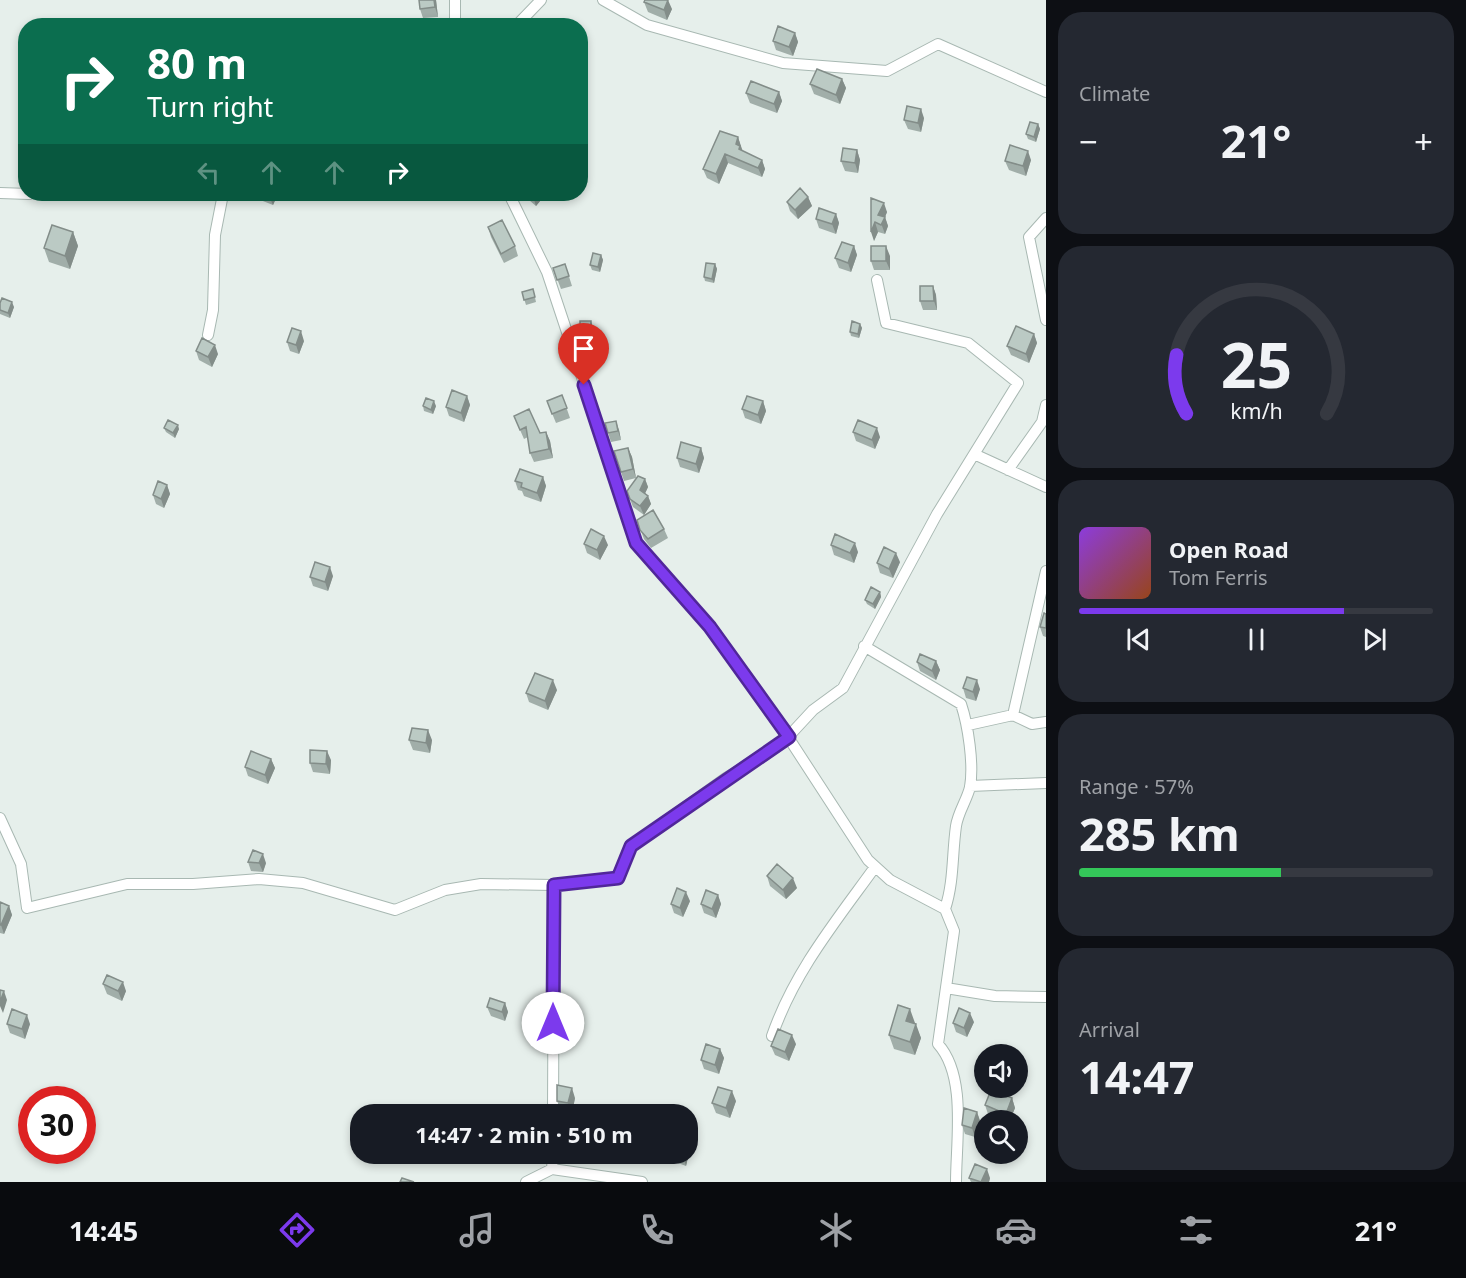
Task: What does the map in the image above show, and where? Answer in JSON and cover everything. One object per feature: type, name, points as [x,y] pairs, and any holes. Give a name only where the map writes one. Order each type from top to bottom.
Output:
[{"type":"street","points":[[455,0],[456,18]]},
{"type":"street","points":[[524,18],[541,0]]},
{"type":"street","points":[[603,0],[648,25],[783,63],[887,71],[938,44],[1046,92]]},
{"type":"street","points":[[0,193],[18,194]]},
{"type":"street","points":[[208,334],[213,310],[215,234],[221,201]]},
{"type":"street","points":[[512,201],[547,272],[636,543],[710,627],[789,737],[868,860],[890,880],[945,909],[954,931],[938,1044],[949,1056],[957,1086],[956,1182]]},
{"type":"street","points":[[1046,218],[1029,237],[1046,320]]},
{"type":"street","points":[[0,818],[21,864],[27,908],[127,884],[193,884],[259,879],[303,883],[395,910],[446,890],[481,884],[554,885],[618,878],[631,846],[789,737],[813,710],[843,688],[937,514],[1018,383],[968,343],[886,323],[878,280]]},
{"type":"street","points":[[1008,470],[1042,422],[1046,405]]},
{"type":"street","points":[[974,454],[1046,487]]},
{"type":"street","points":[[1013,715],[1046,571]]},
{"type":"street","points":[[864,646],[961,704],[968,725],[970,786],[956,822],[952,888],[945,909]]},
{"type":"street","points":[[968,725],[1013,715],[1032,724],[1046,722]]},
{"type":"street","points":[[970,786],[1046,783]]},
{"type":"street","points":[[772,1036],[782,1007],[810,957],[875,867]]},
{"type":"street","points":[[553,1104],[554,885]]},
{"type":"street","points":[[946,988],[994,996],[1046,997]]},
{"type":"street","points":[[552,1164],[552,1169]]},
{"type":"street","points":[[526,1182],[552,1169],[642,1182]]},
{"type":"building","points":[[419,0],[434,0],[435,7],[420,9]]},
{"type":"building","points":[[645,0],[668,0],[664,10],[644,2]]},
{"type":"building","points":[[778,26],[795,33],[789,47],[773,41]]},
{"type":"building","points":[[817,69],[842,79],[836,95],[810,84]]},
{"type":"building","points":[[751,81],[779,92],[774,104],[746,93]]},
{"type":"building","points":[[907,106],[921,109],[918,123],[904,120]]},
{"type":"building","points":[[1030,122],[1038,124],[1034,137],[1026,134]]},
{"type":"building","points":[[720,131],[738,137],[736,144],[740,146],[739,149],[762,160],[758,168],[725,154],[716,174],[703,169]]},
{"type":"building","points":[[1010,145],[1028,151],[1023,166],[1005,161]]},
{"type":"building","points":[[843,148],[857,150],[855,163],[841,161]]},
{"type":"building","points":[[800,188],[808,197],[795,210],[787,202]]},
{"type":"building","points":[[871,198],[884,203],[878,215],[885,217],[881,225],[875,222],[871,232]]},
{"type":"building","points":[[819,208],[836,214],[832,224],[816,219]]},
{"type":"building","points":[[502,220],[515,246],[501,254],[488,227]]},
{"type":"building","points":[[52,225],[73,232],[65,256],[44,248]]},
{"type":"building","points":[[842,242],[854,246],[848,263],[835,258]]},
{"type":"building","points":[[871,246],[886,246],[886,261],[871,261]]},
{"type":"building","points":[[593,253],[601,255],[598,267],[590,265]]},
{"type":"building","points":[[706,263],[715,264],[712,279],[704,277]]},
{"type":"building","points":[[565,264],[569,276],[557,280],[553,268]]},
{"type":"building","points":[[920,286],[933,286],[934,301],[920,301]]},
{"type":"building","points":[[533,289],[535,297],[524,300],[522,292]]},
{"type":"building","points":[[2,298],[12,302],[8,313],[0,310]]},
{"type":"building","points":[[580,321],[591,321],[590,338],[580,338]]},
{"type":"building","points":[[852,321],[860,324],[858,334],[850,332]]},
{"type":"building","points":[[1016,326],[1034,334],[1026,354],[1007,346]]},
{"type":"building","points":[[292,328],[301,331],[296,345],[287,342]]},
{"type":"building","points":[[202,338],[215,345],[208,357],[196,351]]},
{"type":"building","points":[[452,390],[467,396],[461,413],[446,407]]},
{"type":"building","points":[[562,395],[567,408],[552,414],[547,401]]},
{"type":"building","points":[[747,396],[763,401],[758,415],[742,409]]},
{"type":"building","points":[[426,398],[434,401],[431,410],[423,406]]},
{"type":"building","points":[[529,409],[540,433],[546,432],[549,449],[530,453],[526,427],[520,430],[514,416]]},
{"type":"building","points":[[168,420],[178,425],[173,433],[164,428]]},
{"type":"building","points":[[858,420],[877,428],[872,440],[853,432]]},
{"type":"building","points":[[616,421],[618,431],[608,433],[605,423]]},
{"type":"building","points":[[681,442],[701,448],[696,464],[677,458]]},
{"type":"building","points":[[628,448],[633,469],[621,472],[614,451]]},
{"type":"building","points":[[520,469],[543,477],[537,493],[521,487],[522,483],[515,481]]},
{"type":"building","points":[[638,476],[645,479],[640,490],[648,496],[640,506],[630,499],[627,491]]},
{"type":"building","points":[[158,481],[167,485],[161,499],[153,495]]},
{"type":"building","points":[[653,510],[664,529],[648,539],[640,530],[637,520]]},
{"type":"building","points":[[591,529],[604,536],[597,550],[584,544]]},
{"type":"building","points":[[835,534],[855,543],[850,553],[831,545]]},
{"type":"building","points":[[884,547],[896,553],[889,569],[877,563]]},
{"type":"building","points":[[315,562],[330,567],[325,582],[310,577]]},
{"type":"building","points":[[871,587],[880,592],[873,604],[865,600]]},
{"type":"building","points":[[1044,613],[1046,614],[1046,628],[1040,627]]},
{"type":"building","points":[[920,654],[936,661],[932,671],[917,662]]},
{"type":"building","points":[[535,673],[553,680],[545,701],[526,693]]},
{"type":"building","points":[[967,677],[977,680],[973,692],[963,688]]},
{"type":"building","points":[[412,728],[428,730],[426,743],[409,740]]},
{"type":"building","points":[[310,750],[327,751],[326,764],[310,763]]},
{"type":"building","points":[[251,751],[271,759],[265,775],[245,767]]},
{"type":"building","points":[[253,850],[263,854],[259,863],[248,862]]},
{"type":"building","points":[[777,864],[793,878],[783,890],[767,876]]},
{"type":"building","points":[[677,888],[686,892],[680,908],[671,904]]},
{"type":"building","points":[[706,890],[718,895],[712,909],[701,904]]},
{"type":"building","points":[[0,902],[9,906],[1,925],[0,925]]},
{"type":"building","points":[[107,975],[123,982],[118,991],[103,984]]},
{"type":"building","points":[[0,990],[4,991],[0,1002]]},
{"type":"building","points":[[490,998],[505,1003],[502,1012],[487,1007]]},
{"type":"building","points":[[898,1005],[910,1009],[906,1021],[916,1024],[910,1042],[889,1035]]},
{"type":"building","points":[[959,1008],[970,1013],[964,1028],[953,1023]]},
{"type":"building","points":[[12,1009],[27,1015],[22,1029],[7,1024]]},
{"type":"building","points":[[778,1029],[792,1035],[785,1052],[771,1046]]},
{"type":"building","points":[[706,1044],[720,1049],[715,1065],[701,1060]]},
{"type":"building","points":[[557,1085],[572,1088],[568,1103],[557,1101]]},
{"type":"building","points":[[718,1087],[732,1091],[726,1108],[712,1103]]},
{"type":"building","points":[[988,1098],[1012,1098],[1008,1110],[997,1110],[985,1105]]},
{"type":"building","points":[[964,1108],[974,1111],[972,1128],[962,1125]]},
{"type":"building","points":[[975,1164],[987,1169],[981,1182],[969,1178]]},
{"type":"building","points":[[402,1178],[414,1182],[400,1182]]},
{"type":"route","points":[[553,1023],[554,885],[618,878],[631,846],[690,806],[726,778],[765,755],[789,737],[710,627],[636,543],[584,385]]}]
